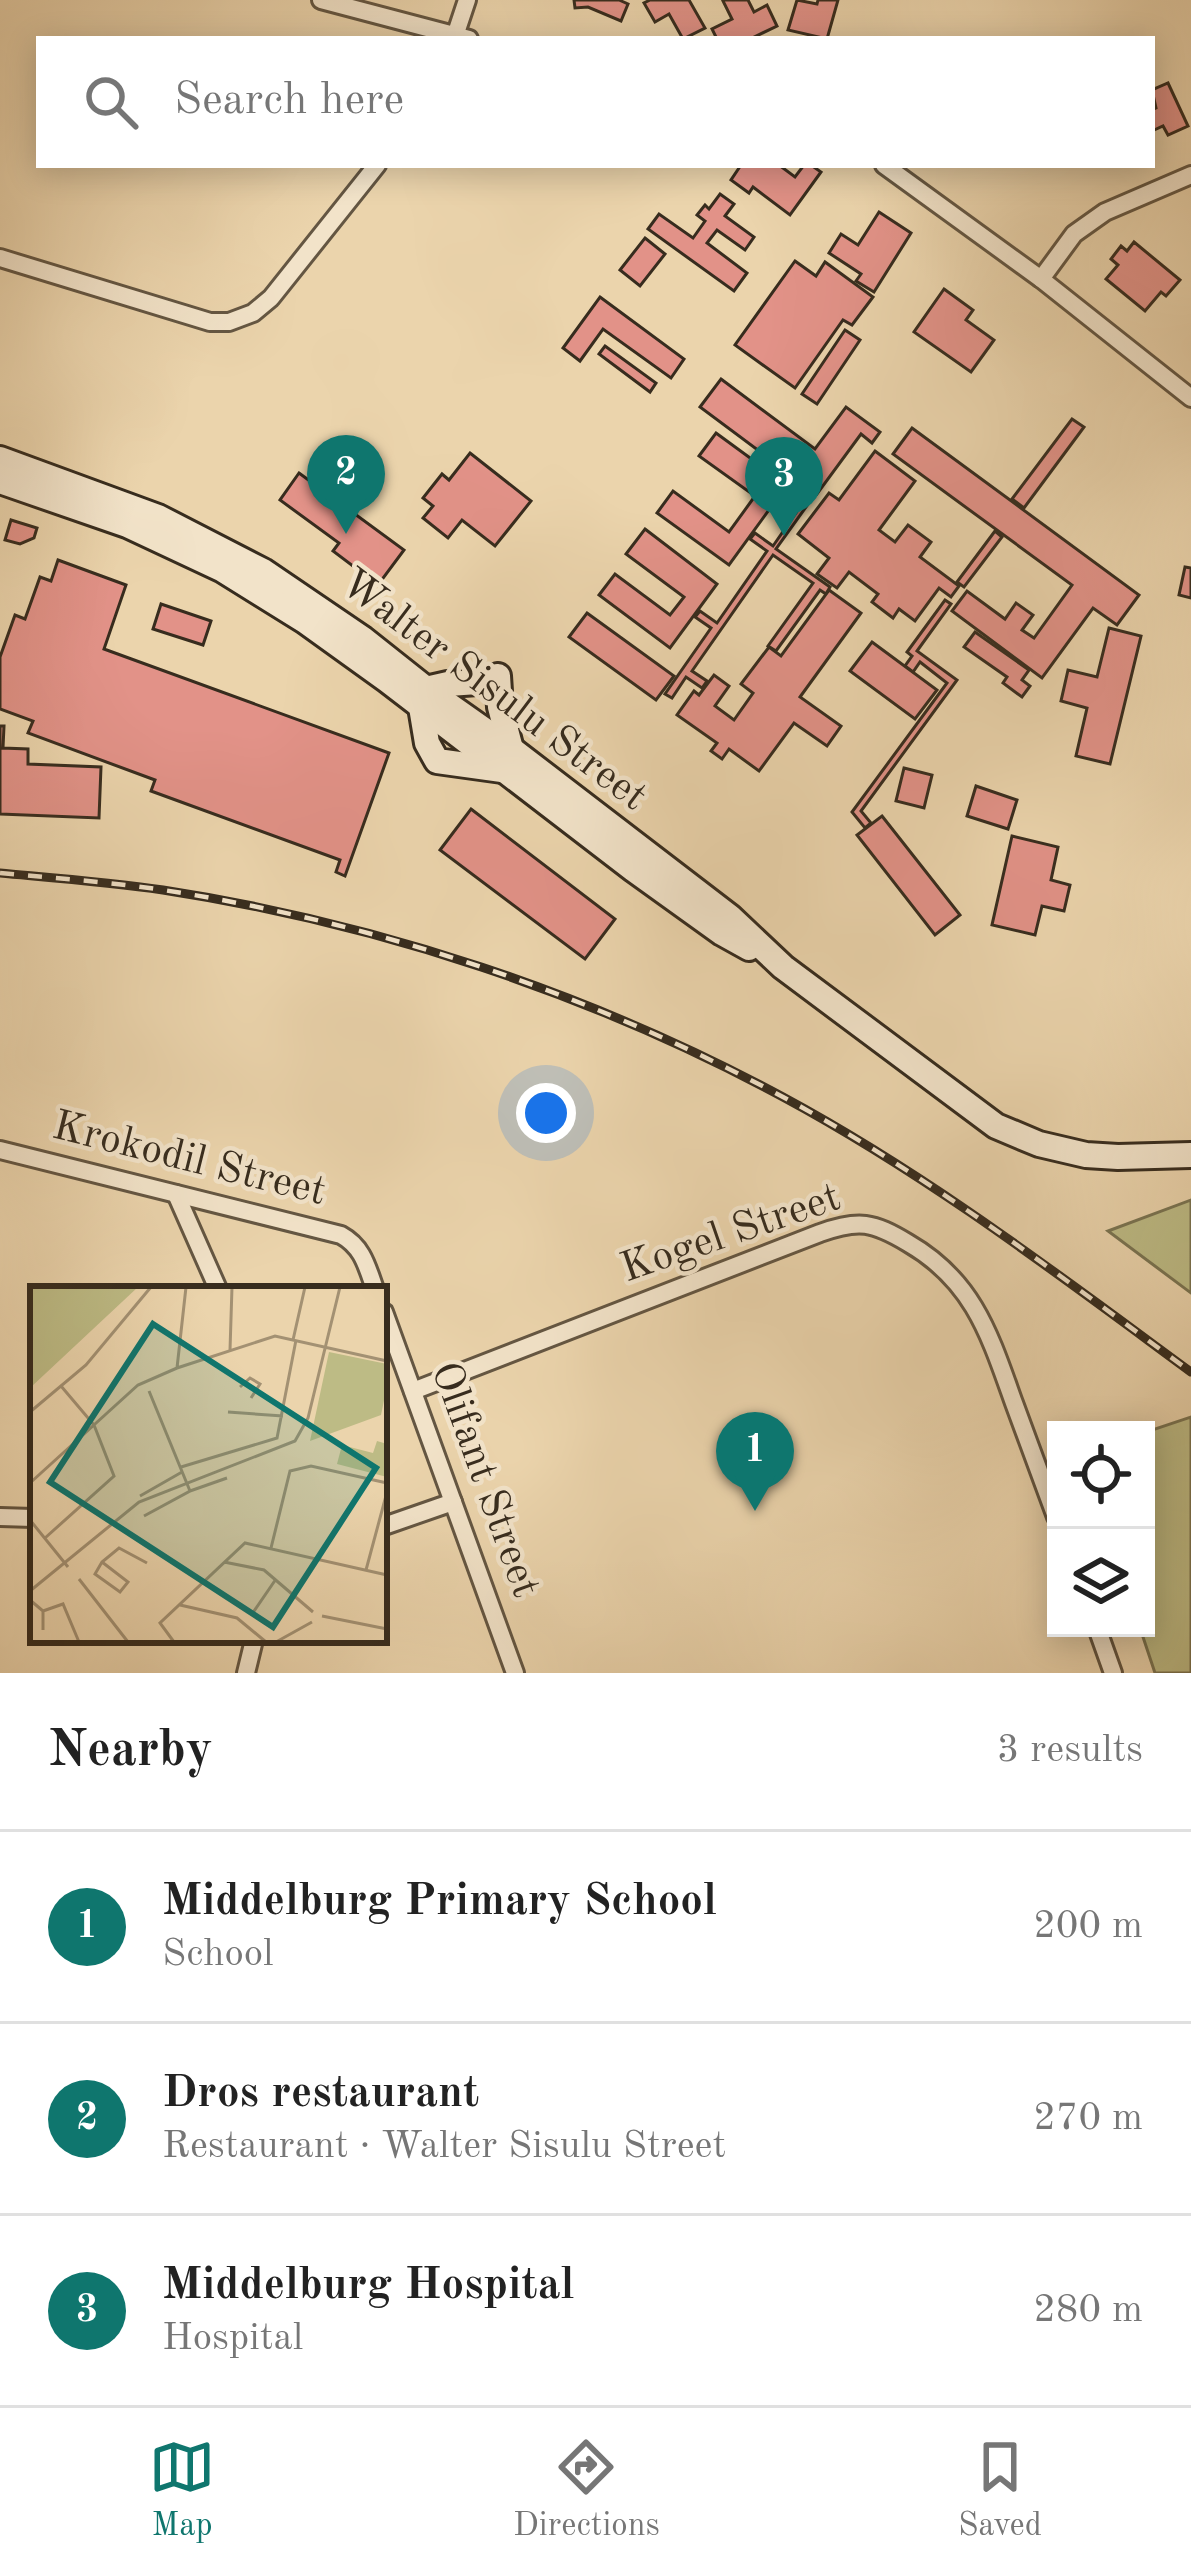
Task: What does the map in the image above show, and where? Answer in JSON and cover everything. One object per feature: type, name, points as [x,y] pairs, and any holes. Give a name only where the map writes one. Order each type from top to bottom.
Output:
[{"type":"main road","name":"Walter Sisulu Street","points":[[0,459],[158,517],[280,582],[363,639],[423,698]]},
{"type":"main road","name":"Walter Sisulu Street","points":[[0,481],[127,525],[223,570],[305,621],[423,698],[730,917],[782,968],[996,1126],[1060,1151],[1118,1157],[1191,1155]]},
{"type":"main road","points":[[495,679],[509,760],[437,761],[427,743],[423,698],[448,684],[495,679]]},
{"type":"main road","points":[[1160,1155],[1191,1140]]},
{"type":"street","points":[[321,0],[453,36]]},
{"type":"street","points":[[460,36],[467,0]]},
{"type":"street","points":[[0,258],[173,313],[230,322],[253,313],[271,298],[375,168]]},
{"type":"street","points":[[888,168],[1041,279],[1191,398]]},
{"type":"street","points":[[1041,279],[1074,235],[1105,212],[1191,175]]},
{"type":"street","name":"Krokodil Street","points":[[0,1150],[341,1235],[358,1247],[374,1286]]},
{"type":"street","points":[[176,1194],[217,1286]]},
{"type":"street","name":"Kogel Street","points":[[413,1391],[820,1233],[865,1223],[925,1252],[974,1304],[1047,1493]]},
{"type":"street","name":"Olifant Street","points":[[387,1320],[515,1673]]},
{"type":"street","points":[[387,1525],[453,1502]]},
{"type":"street","points":[[0,1517],[30,1518]]},
{"type":"street","points":[[1100,1637],[1113,1673]]},
{"type":"street","points":[[246,1673],[253,1643]]},
{"type":"shaded area","points":[[1191,1200],[1191,1293],[1108,1231]]},
{"type":"shaded area","points":[[1191,1417],[1191,1673],[1155,1673],[1143,1637],[1155,1637],[1155,1429]]},
{"type":"building","points":[[574,0],[628,4],[621,21],[588,7],[575,8]]},
{"type":"building","points":[[689,0],[705,28],[681,36],[669,14],[655,22],[644,3]]},
{"type":"building","points":[[748,0],[754,12],[767,5],[777,26],[756,36],[716,36],[712,29],[732,19],[723,1]]},
{"type":"building","points":[[797,0],[817,4],[818,0],[838,0],[828,36],[788,30]]},
{"type":"building","points":[[1168,83],[1188,126],[1168,135],[1163,126],[1155,130],[1155,89]]},
{"type":"building","points":[[739,168],[783,168],[795,177],[802,168],[821,172],[790,215],[753,187],[749,193],[731,180]]},
{"type":"building","points":[[720,194],[734,204],[725,216],[754,237],[745,250],[717,230],[707,243],[747,273],[734,291],[648,229],[659,214],[693,238],[705,221],[697,215],[705,205],[709,209]]},
{"type":"building","points":[[879,212],[911,233],[874,292],[856,281],[861,274],[829,253],[841,234],[858,245]]},
{"type":"building","points":[[645,238],[665,254],[640,286],[620,270]]},
{"type":"building","points":[[1134,242],[1180,280],[1166,296],[1161,292],[1145,311],[1106,279],[1118,265],[1111,259],[1121,246],[1127,251]]},
{"type":"building","points":[[795,261],[816,276],[825,262],[873,297],[852,325],[843,320],[795,388],[735,345]]},
{"type":"building","points":[[944,289],[973,310],[966,320],[994,340],[971,372],[914,332]]},
{"type":"building","points":[[600,297],[684,359],[671,378],[603,329],[580,361],[563,348]]},
{"type":"building","points":[[845,330],[860,340],[817,404],[802,394]]},
{"type":"building","points":[[605,346],[656,383],[650,392],[599,354]]},
{"type":"building","points":[[721,379],[815,449],[846,407],[880,432],[872,443],[861,434],[817,494],[700,407]]},
{"type":"building","points":[[1072,419],[1084,427],[1024,508],[1012,499]]},
{"type":"building","points":[[912,428],[1139,595],[1117,625],[1093,608],[1042,678],[952,611],[967,591],[1005,619],[1016,603],[1033,615],[1022,630],[1034,638],[1072,585],[893,454]]},
{"type":"building","points":[[716,433],[787,485],[729,565],[657,513],[673,491],[729,532],[755,496],[699,456]]},
{"type":"building","points":[[875,451],[915,481],[879,530],[895,542],[908,525],[931,542],[920,557],[959,586],[951,597],[939,588],[915,621],[899,609],[893,618],[872,602],[878,594],[849,572],[837,588],[817,574],[829,558],[798,534],[829,493],[839,500]]},
{"type":"building","points":[[470,453],[531,501],[495,546],[462,520],[448,538],[423,518],[433,506],[423,498],[442,474],[449,480]]},
{"type":"building","points":[[299,473],[404,550],[378,585],[333,551],[339,543],[280,500]]},
{"type":"building","points":[[807,497],[811,500],[776,549],[830,587],[826,594],[820,590],[776,651],[768,646],[813,583],[773,555],[692,671],[707,681],[702,688],[686,677],[672,698],[665,694],[711,628],[695,617],[700,611],[717,623],[767,551],[750,539],[755,533],[773,546]]},
{"type":"building","points":[[11,520],[37,528],[34,538],[20,544],[5,540]]},
{"type":"building","points":[[645,529],[717,584],[670,648],[599,595],[615,574],[670,615],[684,597],[626,554]]},
{"type":"building","points":[[995,531],[1002,537],[964,587],[957,582]]},
{"type":"building","points":[[58,560],[126,585],[104,649],[389,753],[345,876],[336,872],[340,860],[151,791],[155,780],[28,733],[33,721],[0,709],[0,657],[15,615],[25,619],[40,577],[51,581]]},
{"type":"building","points":[[1185,567],[1191,568],[1191,598],[1179,595]]},
{"type":"building","points":[[829,590],[861,613],[800,697],[841,726],[827,746],[794,723],[759,771],[729,749],[722,759],[711,751],[717,743],[677,715],[694,691],[699,695],[714,675],[729,686],[715,706],[734,720],[753,693],[741,684],[769,647],[781,656]]},
{"type":"building","points":[[945,600],[951,604],[917,651],[957,680],[861,811],[871,823],[865,828],[852,812],[947,683],[920,662],[913,672],[905,666],[912,656],[907,652]]},
{"type":"building","points":[[161,604],[211,621],[203,645],[153,629]]},
{"type":"building","points":[[587,613],[674,676],[656,700],[569,637]]},
{"type":"building","points":[[1109,628],[1141,636],[1110,764],[1076,756],[1087,708],[1061,701],[1068,670],[1097,677]]},
{"type":"building","points":[[975,632],[1029,670],[1022,680],[1030,686],[1022,697],[1003,683],[1007,677],[964,647]]},
{"type":"building","points":[[872,642],[937,690],[915,719],[850,671]]},
{"type":"building","points":[[0,726],[4,726],[3,748],[28,749],[28,764],[101,767],[99,818],[0,814]]},
{"type":"building","points":[[904,768],[932,775],[924,808],[896,801]]},
{"type":"building","points":[[976,786],[1017,800],[1008,829],[967,816]]},
{"type":"building","points":[[471,809],[615,919],[585,959],[440,850]]},
{"type":"building","points":[[882,816],[960,915],[935,935],[857,835]]},
{"type":"building","points":[[1012,836],[1058,847],[1051,880],[1070,885],[1064,911],[1042,906],[1035,935],[992,925]]},
{"type":"railway","points":[[0,873],[163,890],[324,922],[482,967],[636,1026],[783,1097],[889,1159],[992,1227],[1191,1372]]},
{"type":"place","name":"Dros restaurant","points":[[346,534]]},
{"type":"place","name":"Middelburg Hospital","points":[[784,536]]},
{"type":"place","name":"Middelburg Primary School","points":[[755,1511]]}]
